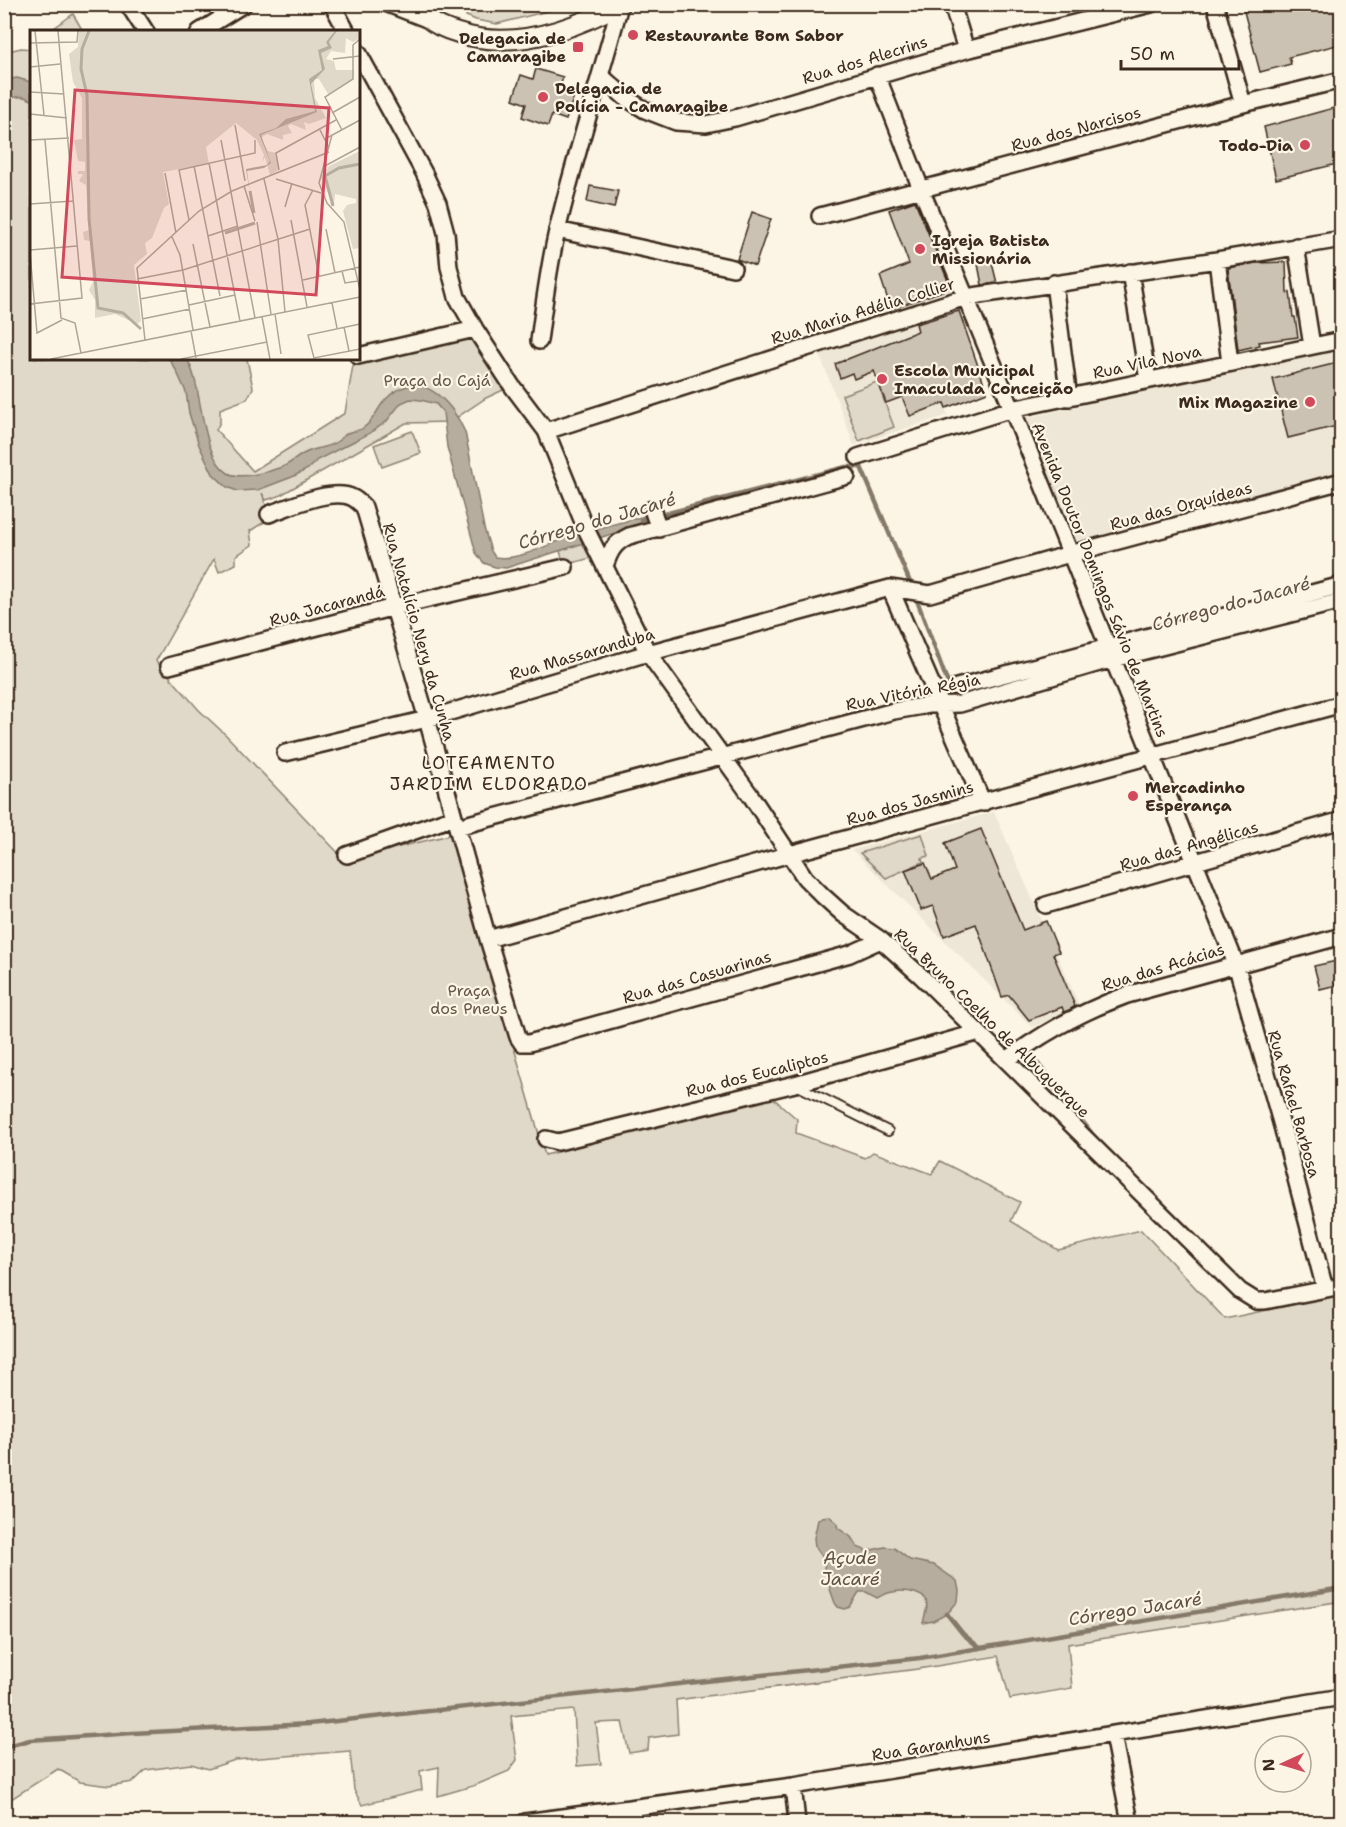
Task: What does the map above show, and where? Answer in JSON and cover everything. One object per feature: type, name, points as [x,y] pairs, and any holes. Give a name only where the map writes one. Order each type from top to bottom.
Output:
[{"type":"street","points":[[128,4],[145,30]]},
{"type":"street","points":[[201,30],[227,8],[244,4]]},
{"type":"street","points":[[332,4],[346,30]]},
{"type":"street","points":[[388,4],[448,30],[470,37],[498,40],[517,40],[570,26],[620,5]]},
{"type":"street","points":[[418,4],[429,20]]},
{"type":"street","points":[[952,4],[966,50]]},
{"type":"street","name":"Rua dos Alecrins","points":[[601,76],[626,98],[645,110],[676,122],[706,124],[735,118],[966,50],[1151,4]]},
{"type":"street","points":[[1215,4],[1243,104]]},
{"type":"street","points":[[538,341],[557,230],[620,5]]},
{"type":"street","name":"Rua Bruno Coelho de Albuquerque","points":[[360,56],[438,203],[446,233],[449,267],[457,297],[512,386],[546,431],[585,527],[648,653],[805,878],[843,914],[881,940],[921,976],[976,1033],[1007,1060],[1247,1297],[1256,1301],[1264,1301],[1341,1286]]},
{"type":"street","name":"Avenida Doutor Domingos Sávio de Martins","points":[[878,75],[921,189],[1236,964]]},
{"type":"street","name":"Rua dos Narcisos","points":[[820,216],[1341,80]]},
{"type":"street","points":[[557,230],[733,268]]},
{"type":"street","name":"Rua Maria Adélia Collier","points":[[546,431],[966,297],[1341,239]]},
{"type":"street","points":[[1296,246],[1312,346]]},
{"type":"street","points":[[1217,260],[1230,363]]},
{"type":"street","points":[[1130,272],[1148,380]]},
{"type":"street","points":[[1054,283],[1069,398]]},
{"type":"street","points":[[360,356],[475,329]]},
{"type":"street","name":"Rua Vila Nova","points":[[858,457],[1012,409],[1341,340]]},
{"type":"street","points":[[603,561],[613,546],[656,519],[847,476]]},
{"type":"street","name":"Rua das Orquídeas","points":[[893,588],[930,594],[1341,481]]},
{"type":"street","name":"Rua Natalício Nery da Cunha","points":[[269,514],[327,496],[352,497],[364,507],[427,719],[488,939],[518,1037],[522,1043]]},
{"type":"street","name":"Rua Jacarandá","points":[[169,666],[394,607],[565,567]]},
{"type":"street","name":"Rua Vitória Régia","points":[[347,855],[455,822],[894,711],[929,705],[960,704],[1110,653],[1341,585]]},
{"type":"street","points":[[893,588],[983,802]]},
{"type":"street","name":"Rua Massaranduba","points":[[285,753],[427,719],[648,653],[893,588]]},
{"type":"street","name":"Rua Vitória Régia","points":[[957,687],[1341,601]]},
{"type":"street","name":"Rua dos Jasmins","points":[[488,939],[1341,704]]},
{"type":"street","name":"Rua das Angélicas","points":[[1046,905],[1341,820]]},
{"type":"street","name":"Rua das Acácias","points":[[1007,1060],[1035,1040],[1098,1006],[1127,995],[1341,936]]},
{"type":"street","name":"Rua das Casuarinas","points":[[522,1043],[529,1043],[838,957],[881,940]]},
{"type":"street","name":"Rua Rafael Barbosa","points":[[1236,964],[1325,1289]]},
{"type":"street","name":"Rua dos Eucaliptos","points":[[546,1139],[558,1142],[795,1084],[976,1033]]},
{"type":"street","name":"Rua Garanhuns","points":[[525,1822],[793,1786],[1341,1697]]},
{"type":"street","points":[[1113,1735],[1130,1822]]},
{"type":"street","points":[[793,1786],[797,1822]]},
{"type":"lane","points":[[795,1084],[888,1131]]},
{"type":"shaded area","name":"Escola Municipal Imaculada Conceição","points":[[916,324],[948,415],[854,445],[818,350]]},
{"type":"shaded area","points":[[1341,348],[1341,471],[1071,545],[1021,419]]},
{"type":"shaded area","points":[[994,812],[1080,1007],[1032,1027],[852,850]]},
{"type":"green space","points":[[464,5],[571,5],[497,24],[466,16],[471,8]]},
{"type":"green space","points":[[73,14],[82,30],[51,30]]},
{"type":"green space","points":[[21,48],[30,49],[30,360],[247,360],[253,388],[247,399],[220,409],[220,422],[216,430],[253,471],[345,413],[354,360],[360,360],[360,358],[475,329],[512,386],[486,398],[450,422],[406,423],[279,496],[266,500],[262,493],[269,514],[266,521],[250,531],[252,545],[236,556],[236,564],[219,572],[214,559],[156,661],[199,710],[226,735],[345,860],[462,832],[523,1034],[514,1048],[545,1155],[601,1141],[642,1126],[773,1098],[797,1119],[796,1133],[865,1158],[873,1152],[932,1174],[940,1161],[1020,1202],[1011,1221],[1058,1250],[1141,1230],[1225,1319],[1341,1294],[1342,1601],[1068,1644],[1072,1688],[1010,1699],[998,1656],[918,1669],[676,1700],[678,1734],[649,1738],[648,1750],[629,1753],[622,1722],[596,1723],[601,1764],[577,1766],[574,1710],[511,1716],[517,1760],[509,1771],[476,1785],[438,1796],[439,1767],[420,1771],[422,1790],[362,1805],[354,1790],[350,1751],[235,1760],[208,1769],[191,1764],[146,1770],[133,1782],[109,1786],[80,1782],[58,1769],[5,1803],[4,52]]},
{"type":"green space","points":[[877,382],[894,427],[859,441],[842,395]]},
{"type":"green space","points":[[412,431],[421,453],[382,467],[374,445]]},
{"type":"green space","points":[[591,539],[599,556],[564,565],[560,551]]},
{"type":"green space","points":[[922,834],[929,856],[922,858],[923,862],[886,878],[860,853]]},
{"type":"green space","points":[[1033,1055],[1099,1140],[1096,1141],[1026,1071],[1025,1065]]},
{"type":"water","points":[[17,78],[30,82],[30,99],[15,97],[5,100],[5,80]]},
{"type":"water","name":"Córrego do Jacaré","points":[[170,360],[187,360],[212,451],[219,464],[233,475],[255,474],[276,469],[305,453],[332,445],[348,433],[366,425],[385,400],[397,390],[409,386],[421,386],[442,399],[459,420],[465,432],[484,528],[495,557],[514,557],[572,536],[645,516],[649,522],[506,568],[484,563],[476,553],[447,447],[443,412],[436,404],[410,399],[401,403],[386,422],[368,434],[317,460],[308,469],[258,490],[237,491],[227,487],[213,474],[199,445],[189,413],[186,392]]},
{"type":"water","name":"Açude Jacaré","points":[[829,1516],[836,1522],[838,1528],[851,1537],[857,1547],[867,1551],[885,1547],[894,1548],[910,1560],[934,1565],[957,1581],[958,1601],[947,1614],[923,1623],[927,1607],[926,1599],[908,1591],[895,1591],[877,1598],[866,1592],[859,1592],[850,1607],[845,1609],[838,1607],[824,1569],[825,1561],[815,1546],[814,1538],[818,1520]]},
{"type":"building","points":[[1242,4],[1341,4],[1341,44],[1289,57],[1291,64],[1260,72]]},
{"type":"building","name":"Delegacia de Polícia - Camaragibe","points":[[536,69],[563,77],[559,90],[574,96],[566,120],[552,115],[548,126],[522,117],[526,104],[513,99],[521,75],[533,79]]},
{"type":"building","name":"Todo-Dia","points":[[1341,106],[1341,163],[1276,179],[1264,127]]},
{"type":"building","points":[[590,186],[618,191],[614,208],[587,202]]},
{"type":"building","name":"Igreja Batista Missionária","points":[[915,201],[951,288],[891,309],[880,276],[909,264],[889,210]]},
{"type":"building","points":[[752,212],[771,219],[755,266],[737,259]]},
{"type":"building","points":[[990,255],[997,283],[982,285],[977,259]]},
{"type":"building","points":[[1286,262],[1287,293],[1290,292],[1298,337],[1259,342],[1260,345],[1238,350],[1228,268],[1256,263]]},
{"type":"building","points":[[959,311],[987,392],[946,408],[944,403],[910,416],[902,397],[886,403],[874,371],[854,379],[852,373],[840,378],[835,364],[918,331],[916,324]]},
{"type":"building","name":"Mix Magazine","points":[[1341,362],[1341,425],[1288,438],[1273,379]]},
{"type":"building","points":[[981,829],[1023,930],[1046,921],[1059,952],[1053,954],[1075,1006],[1069,1010],[1064,1012],[1062,1007],[1029,1020],[1009,995],[1002,997],[976,924],[944,936],[933,906],[921,910],[905,870],[925,863],[932,879],[955,870],[945,843]]},
{"type":"building","points":[[1341,960],[1341,984],[1320,989],[1314,966]]},
{"type":"waterway","name":"Córrego do Jacaré","points":[[641,520],[846,467],[861,467],[912,587]]},
{"type":"waterway","name":"Córrego do Jacaré","points":[[915,595],[952,691]]},
{"type":"waterway","points":[[4,1747],[30,1740],[309,1724],[920,1658],[1342,1588]]},
{"type":"waterway","name":"Córrego Jacaré","points":[[947,1614],[963,1634],[980,1648]]},
{"type":"place","name":"Restaurante Bom Sabor","points":[[633,35]]},
{"type":"place","name":"Delegacia de Camaragibe","points":[[578,47]]},
{"type":"place","name":"Delegacia de Polícia - Camaragibe","points":[[543,97]]},
{"type":"place","name":"Todo-Dia","points":[[1305,145]]},
{"type":"place","name":"Igreja Batista Missionária","points":[[920,249]]},
{"type":"place","name":"Escola Municipal Imaculada Conceição","points":[[882,379]]},
{"type":"place","name":"Mix Magazine","points":[[1310,402]]},
{"type":"place","name":"Mercadinho Esperança","points":[[1133,796]]},
{"type":"district","name":"LOTEAMENTO JARDIM ELDORADO","points":[[489,774]]},
{"type":"park label","name":"Praça do Cajá","points":[[437,380]]},
{"type":"park label","name":"Praça dos Pneus","points":[[469,999]]}]
